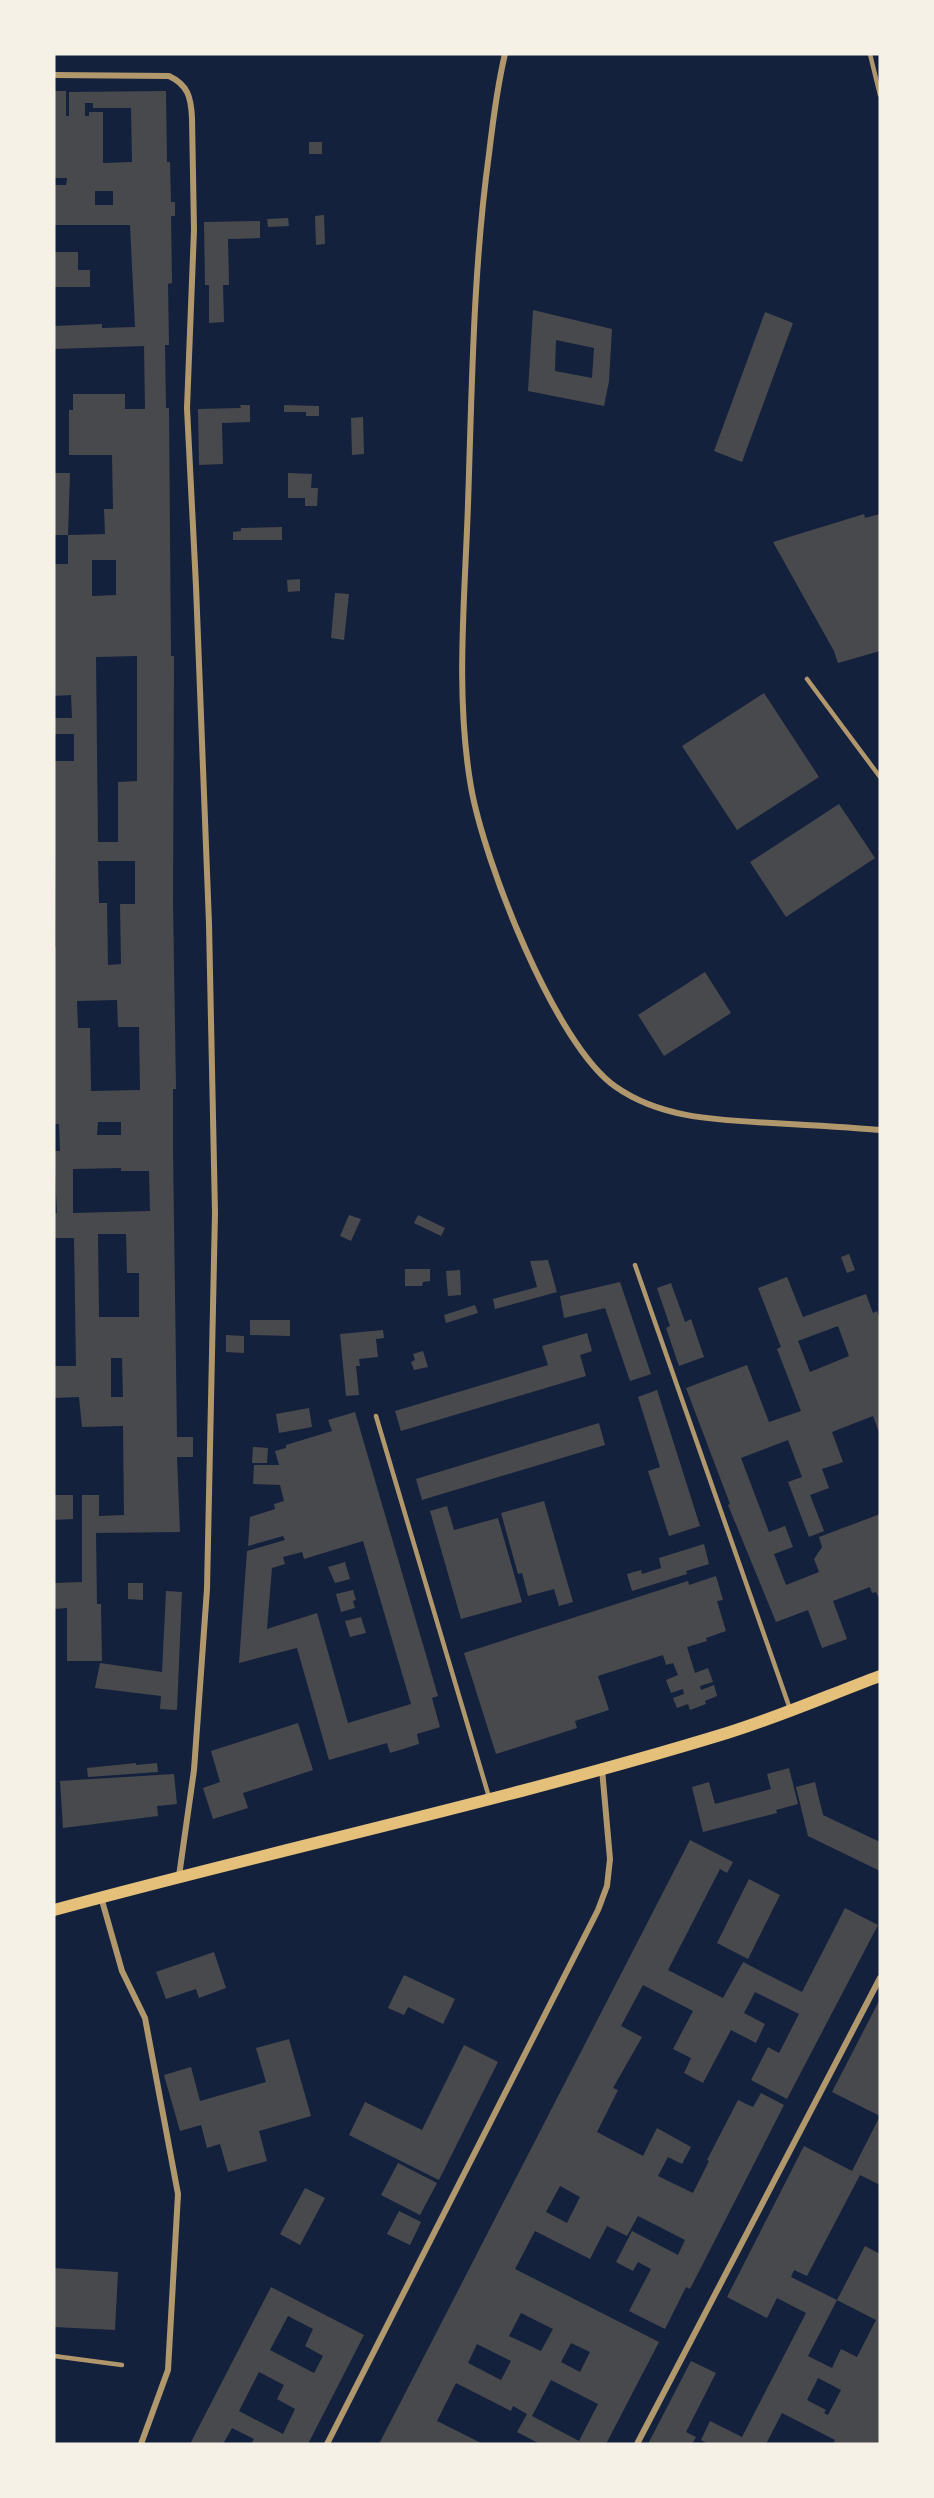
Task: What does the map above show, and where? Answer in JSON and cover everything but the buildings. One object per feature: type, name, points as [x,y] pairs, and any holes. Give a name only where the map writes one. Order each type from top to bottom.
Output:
[{"type":"main road","points":[[54,1910],[490,1800],[729,1732],[880,1676]]},
{"type":"street","points":[[505,54],[499,79],[479,228],[470,428],[463,671],[471,784],[480,831],[511,915],[551,998],[576,1041],[614,1086],[634,1098],[668,1112],[707,1119],[880,1130]]},
{"type":"street","points":[[54,75],[169,76],[187,88],[191,101],[194,230],[187,408],[209,924],[215,1213],[207,1589],[194,1770],[179,1877]]},
{"type":"street","points":[[327,2444],[598,1910],[607,1886],[610,1859],[602,1768]]},
{"type":"street","points":[[101,1897],[122,1971],[145,2018],[178,2194],[168,2370],[141,2444]]},
{"type":"street","points":[[637,2444],[880,1978]]},
{"type":"lane","points":[[870,54],[880,95]]},
{"type":"lane","points":[[807,679],[880,777]]},
{"type":"lane","points":[[635,1265],[790,1709]]},
{"type":"lane","points":[[376,1416],[490,1800]]},
{"type":"lane","points":[[54,2356],[122,2365]]}]
